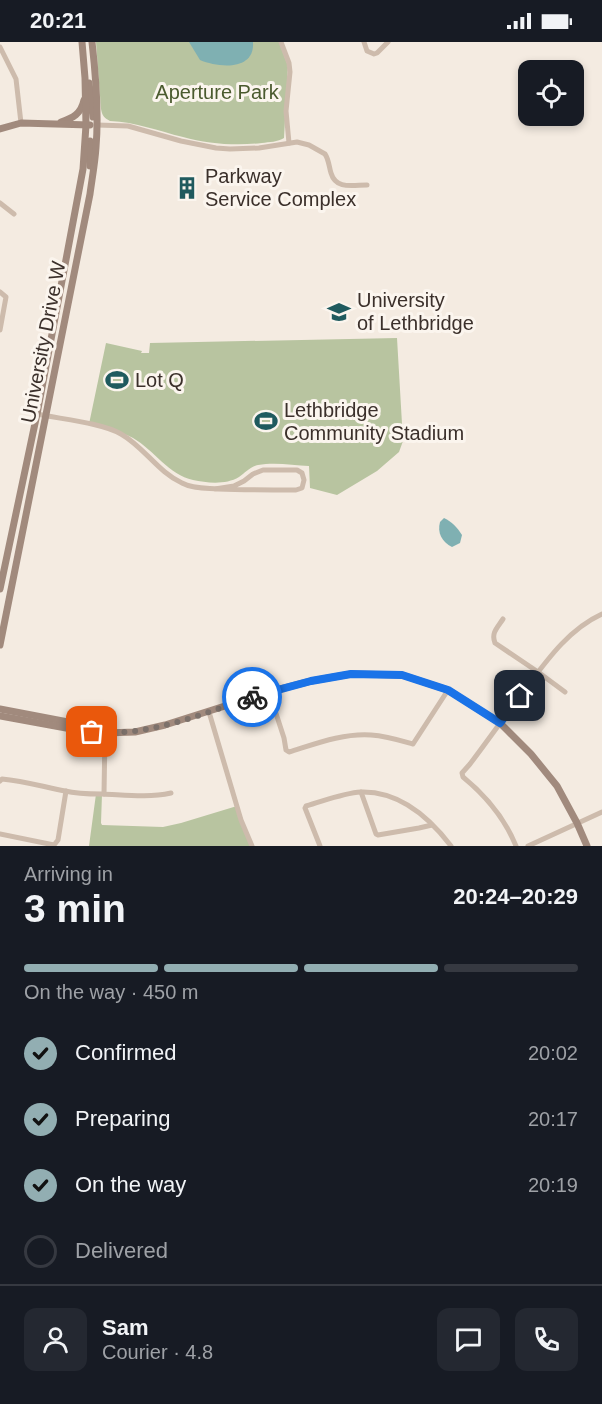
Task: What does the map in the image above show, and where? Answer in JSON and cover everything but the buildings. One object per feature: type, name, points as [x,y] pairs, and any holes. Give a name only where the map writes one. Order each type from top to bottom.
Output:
[{"type":"main road","name":"University Drive W","points":[[0,589],[37,414],[83,169],[87,125],[82,42]]},
{"type":"main road","name":"University Drive W","points":[[0,645],[92,180],[96,147],[97,93],[92,42]]},
{"type":"main road","points":[[0,129],[21,123],[97,125],[92,114],[90,85],[83,52]]},
{"type":"main road","points":[[53,125],[79,112],[86,91]]},
{"type":"main road","points":[[87,125],[92,180]]},
{"type":"main road","points":[[0,709],[4,716],[92,732],[121,733],[150,729],[311,681],[351,674],[402,675],[448,690],[500,723],[531,754],[557,786],[587,846]]},
{"type":"main road","points":[[0,703],[4,716]]},
{"type":"street","points":[[281,42],[290,72],[286,111],[289,143]]},
{"type":"street","points":[[364,42],[367,51],[374,54],[388,42]]},
{"type":"street","points":[[0,47],[16,79],[21,123]]},
{"type":"street","points":[[97,125],[140,129],[216,148],[245,149],[303,143],[325,154],[334,181],[344,186],[367,185]]},
{"type":"street","points":[[0,203],[14,214]]},
{"type":"street","points":[[0,291],[6,297],[0,330]]},
{"type":"street","points":[[37,414],[111,429],[129,440],[169,475],[193,487],[215,489],[296,490],[302,488],[304,480],[302,473],[297,471],[266,470],[256,472],[234,486],[215,489]]},
{"type":"street","points":[[516,846],[495,809],[462,775],[538,672],[575,631],[602,614]]},
{"type":"street","points":[[503,620],[494,632],[495,643],[565,692]]},
{"type":"street","points":[[269,692],[286,750],[289,752],[334,739],[358,735],[388,737],[413,744],[448,690]]},
{"type":"street","points":[[208,712],[241,820],[252,846]]},
{"type":"street","points":[[104,794],[105,733]]},
{"type":"street","points":[[0,781],[2,779],[34,783],[66,791],[104,794],[156,796],[171,793]]},
{"type":"street","points":[[0,834],[54,845],[58,840],[66,791]]},
{"type":"street","points":[[361,792],[378,835],[432,825]]},
{"type":"street","points":[[320,846],[305,810],[306,806],[361,792],[392,796],[403,802],[420,813],[451,846]]},
{"type":"street","points":[[528,846],[602,812]]},
{"type":"green space","name":"Aperture Park","points":[[96,42],[279,42],[288,66],[284,138],[262,143],[222,144],[106,119],[101,109]]},
{"type":"green space","name":"Lethbridge Community Stadium","points":[[397,338],[403,441],[399,452],[377,471],[337,495],[310,488],[309,466],[264,464],[252,467],[234,480],[210,482],[193,480],[176,473],[133,438],[89,424],[106,343],[142,351],[141,353],[149,353],[150,343]]},
{"type":"green space","points":[[96,794],[102,794],[102,825],[163,827],[237,806],[252,846],[89,846]]},
{"type":"water","points":[[189,42],[253,42],[252,51],[242,63],[217,65],[200,60]]},
{"type":"water","points":[[444,518],[462,535],[460,543],[452,547],[445,543],[440,533],[440,522]]},
{"type":"way so far","points":[[92,732],[121,733],[150,729],[252,697]]},
{"type":"place","name":"Parkway Service Complex","points":[[187,188]]},
{"type":"place","name":"University of Lethbridge","points":[[339,312]]},
{"type":"place","name":"Lot Q","points":[[117,380]]},
{"type":"place","name":"Lethbridge Community Stadium","points":[[266,421]]},
{"type":"route","points":[[252,697],[311,681],[351,674],[402,675],[448,690],[500,723],[520,696]]}]
